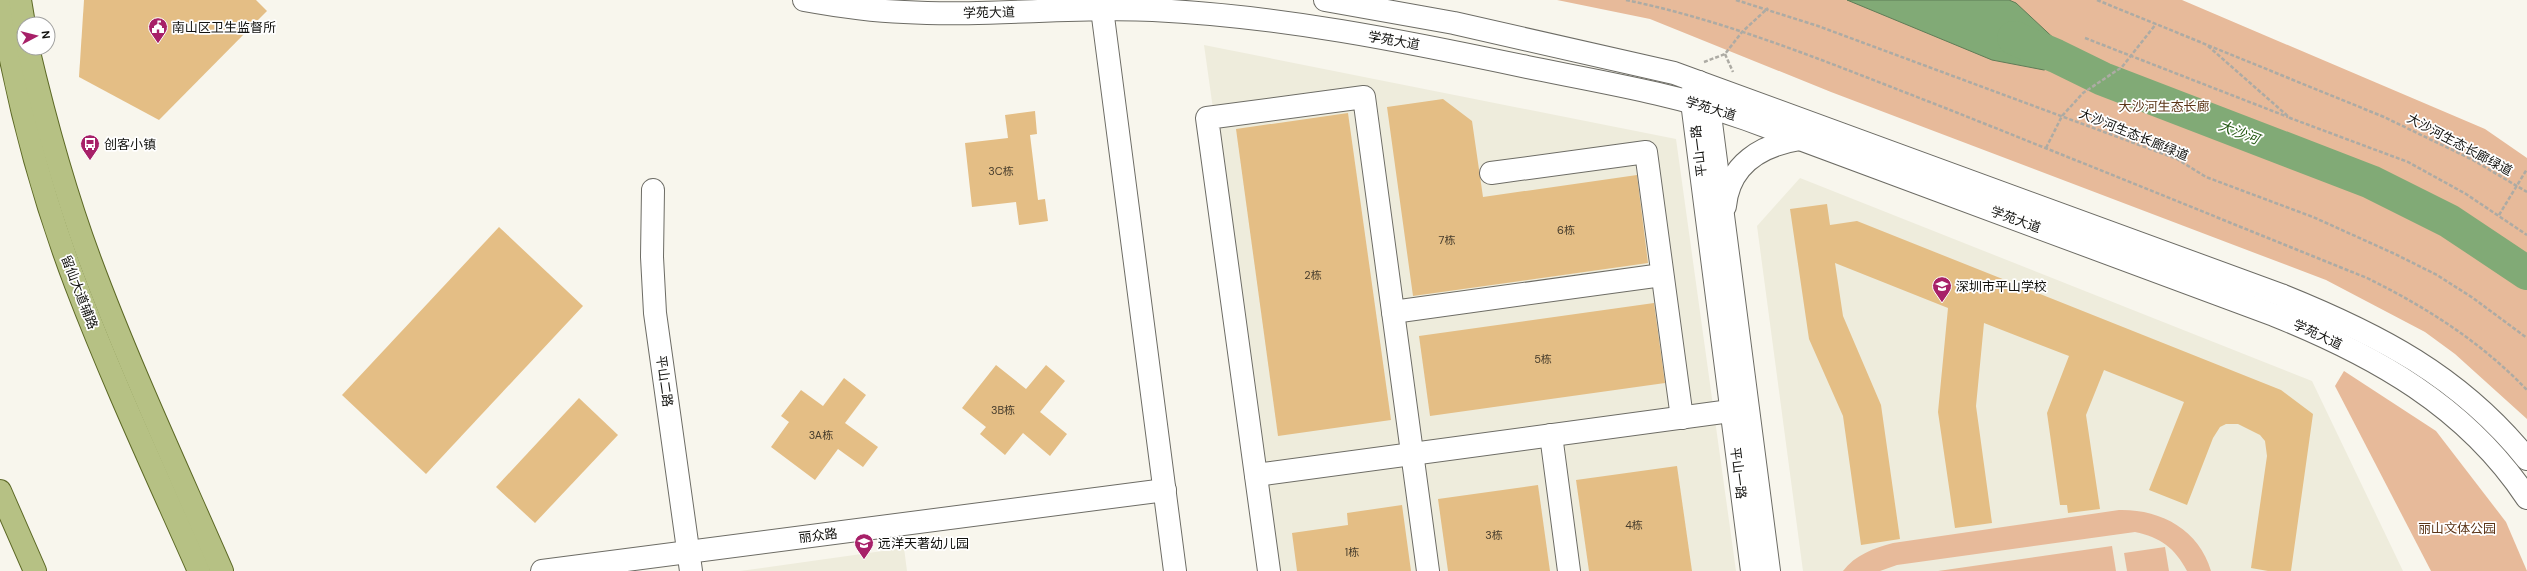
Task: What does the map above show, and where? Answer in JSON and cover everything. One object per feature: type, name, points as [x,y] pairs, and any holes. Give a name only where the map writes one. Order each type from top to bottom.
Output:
[{"type":"main road","name":"留仙大道辅路","points":[[0,0],[19,94],[57,230],[103,350],[199,571]]},
{"type":"main road","points":[[20,0],[23,16]]},
{"type":"main road","name":"留仙大道辅路","points":[[30,56],[60,171],[89,259],[116,328],[222,571]]},
{"type":"main road","points":[[0,491],[35,571]]},
{"type":"street","name":"学苑大道","points":[[804,0],[869,10],[906,12],[1102,9],[1198,13],[1312,26],[1444,49],[1700,105],[1800,139],[2274,315],[2339,343],[2408,380],[2435,400],[2495,456],[2527,498]]},
{"type":"street","name":"学苑大道","points":[[1325,0],[1454,23],[1641,64],[1699,82],[2281,296],[2356,327],[2410,356],[2450,382],[2486,414],[2527,459]]},
{"type":"street","points":[[1102,9],[1176,571]]},
{"type":"street","name":"平山一路","points":[[1699,82],[1700,105],[1740,410],[1769,571]]},
{"type":"street","points":[[1269,571],[1207,118],[1364,96],[1428,571]]},
{"type":"street","name":"平山一路","points":[[1700,105],[1723,219],[1740,410],[1752,571]]},
{"type":"street","points":[[1723,219],[1729,187],[1736,173],[1748,160],[1772,145],[1800,139]]},
{"type":"street","points":[[1491,173],[1646,152],[1682,418]]},
{"type":"street","name":"平山二路","points":[[653,190],[652,257],[655,312],[690,562]]},
{"type":"street","points":[[1393,312],[1662,275]]},
{"type":"street","points":[[1256,475],[1740,410]]},
{"type":"street","points":[[1551,435],[1569,571]]},
{"type":"street","name":"丽众路","points":[[542,571],[690,562],[1165,490]]},
{"type":"path","points":[[1626,0],[1742,32],[1824,61],[2046,148],[2367,278],[2411,300],[2450,325],[2486,352],[2527,390]]},
{"type":"path","name":"大沙河生态长廊绿道","points":[[1736,0],[1768,8],[2177,159],[2206,177],[2313,217],[2396,254],[2437,275],[2473,298],[2527,338]]},
{"type":"path","name":"大沙河生态长廊绿道","points":[[2097,0],[2416,131],[2527,192]]},
{"type":"path","points":[[1725,54],[1742,32],[1768,8]]},
{"type":"path","points":[[2046,148],[2062,116],[2083,92],[2122,67],[2156,24]]},
{"type":"path","points":[[2085,38],[2290,118]]},
{"type":"path","name":"大沙河生态长廊绿道","points":[[2206,44],[2290,118],[2408,162],[2466,194],[2527,235]]},
{"type":"path","points":[[2499,215],[2527,169]]},
{"type":"shaded area","points":[[1847,0],[2009,0],[2016,3],[2061,45],[2054,66],[2044,70],[1992,60]]},
{"type":"shaded area","points":[[1204,45],[1676,139],[1736,571],[1278,571]]},
{"type":"shaded area","name":"深圳市平山学校","points":[[1800,178],[2312,381],[2403,571],[1803,571],[1757,226]]},
{"type":"shaded area","name":"远洋天著幼儿园","points":[[904,548],[907,571],[740,571]]},
{"type":"green space","name":"大沙河生态长廊","points":[[1557,0],[2182,0],[2485,129],[2527,158],[2527,419],[2455,354],[2425,332],[2326,280],[1831,92],[1650,19]]},
{"type":"green space","name":"丽山文体公园","points":[[2344,371],[2436,431],[2506,522],[2527,571],[2431,571],[2335,386]]},
{"type":"green space","points":[[2119,510],[2149,513],[2176,524],[2197,544],[2205,556],[2211,571],[2187,571],[2177,556],[2166,545],[2152,537],[2135,532],[1897,565],[1880,571],[1843,571],[1859,556],[1879,547],[1893,543]]},
{"type":"green space","points":[[2112,546],[2116,571],[1938,571]]},
{"type":"green space","points":[[2165,547],[2169,571],[2127,571],[2124,553]]},
{"type":"building","name":"南山区卫生监督所","points":[[84,0],[256,0],[267,11],[159,120],[79,77]]},
{"type":"building","points":[[1443,99],[1472,121],[1483,197],[1637,175],[1648,263],[1413,296],[1387,107]]},
{"type":"building","points":[[1035,111],[1037,134],[1030,135],[1038,200],[1045,199],[1048,221],[1019,225],[1016,202],[972,207],[965,143],[1008,138],[1005,115]]},
{"type":"building","points":[[1348,113],[1391,420],[1278,436],[1236,129]]},
{"type":"building","points":[[1827,204],[1830,225],[1857,221],[2281,390],[2313,414],[2291,571],[2268,571],[2251,568],[2267,456],[2265,441],[2260,435],[2238,424],[2226,424],[2220,427],[2213,438],[2187,505],[2149,490],[2184,402],[2104,370],[2086,415],[2100,509],[2068,513],[2067,505],[2060,505],[2047,413],[2069,356],[1984,323],[1976,406],[1992,523],[1955,528],[1938,412],[1948,308],[1835,263],[1843,316],[1881,405],[1900,539],[1861,545],[1843,416],[1809,339],[1790,209]]},
{"type":"building","points":[[499,227],[583,306],[426,474],[342,395]]},
{"type":"building","points":[[1654,303],[1665,383],[1430,416],[1419,336]]},
{"type":"building","points":[[996,365],[1026,389],[1046,365],[1065,381],[1040,412],[1067,434],[1050,456],[1023,433],[1005,455],[980,434],[986,427],[962,408]]},
{"type":"building","points":[[844,378],[866,395],[845,423],[878,447],[863,467],[838,449],[815,480],[771,447],[789,422],[781,416],[801,390],[823,406]]},
{"type":"building","points":[[579,398],[618,435],[535,523],[496,487]]},
{"type":"building","points":[[1677,466],[1692,571],[1589,571],[1576,480]]},
{"type":"building","points":[[1538,485],[1550,571],[1448,571],[1438,499]]},
{"type":"building","points":[[1402,505],[1411,571],[1297,571],[1292,533],[1348,525],[1347,513]]},
{"type":"waterway","name":"大沙河","points":[[2014,38],[2056,56],[2103,79],[2371,182],[2449,221],[2527,273]]},
{"type":"place","name":"南山区卫生监督所","points":[[158,44]]},
{"type":"place","name":"创客小镇","points":[[90,161]]},
{"type":"place","name":"深圳市平山学校","points":[[1942,303]]},
{"type":"place","name":"远洋天著幼儿园","points":[[864,560]]}]
